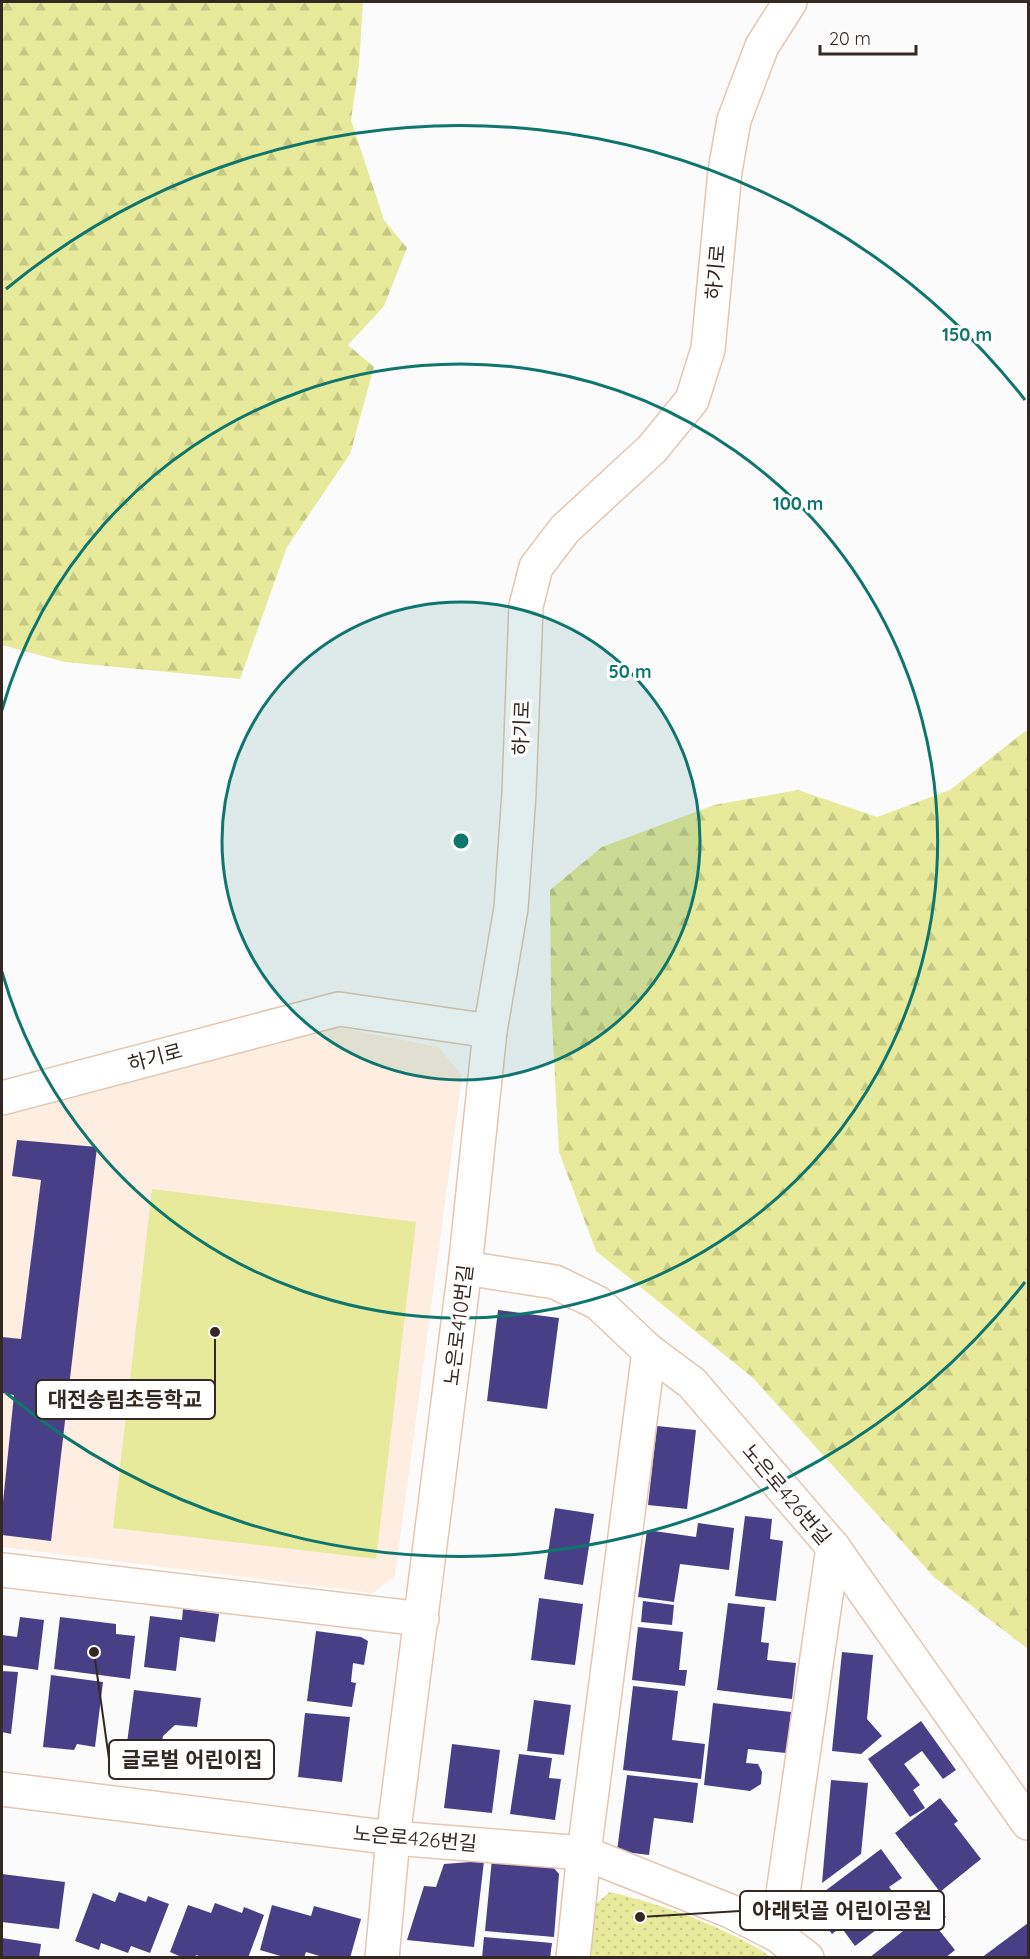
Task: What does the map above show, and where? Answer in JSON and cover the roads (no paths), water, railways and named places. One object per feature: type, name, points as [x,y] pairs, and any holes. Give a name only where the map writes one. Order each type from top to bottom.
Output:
[{"type":"street","name":"하기로","points":[[2,1098],[339,1009],[490,1031],[511,908],[519,793],[526,606],[536,567],[565,529],[652,449],[692,400],[708,349],[724,171],[734,120],[762,46],[790,2]]},
{"type":"street","name":"노은로410번길","points":[[382,1958],[393,1838],[465,1268],[490,1031]]},
{"type":"street","name":"노은로426번길","points":[[465,1268],[555,1282],[598,1303],[649,1351],[692,1383],[833,1547],[1029,1824]]},
{"type":"street","points":[[573,1958],[584,1852],[649,1351]]},
{"type":"street","points":[[777,1935],[833,1547]]},
{"type":"street","points":[[2,1570],[422,1619]]},
{"type":"street","name":"노은로426번길","points":[[2,1789],[393,1838],[584,1852],[730,1911],[777,1935],[807,1958]]},
{"type":"place","name":"대전송림초등학교","points":[[215,1332]]},
{"type":"place","name":"글로벌 어린이집","points":[[94,1652]]},
{"type":"place","name":"아래텃골 어린이공원","points":[[640,1917]]}]
